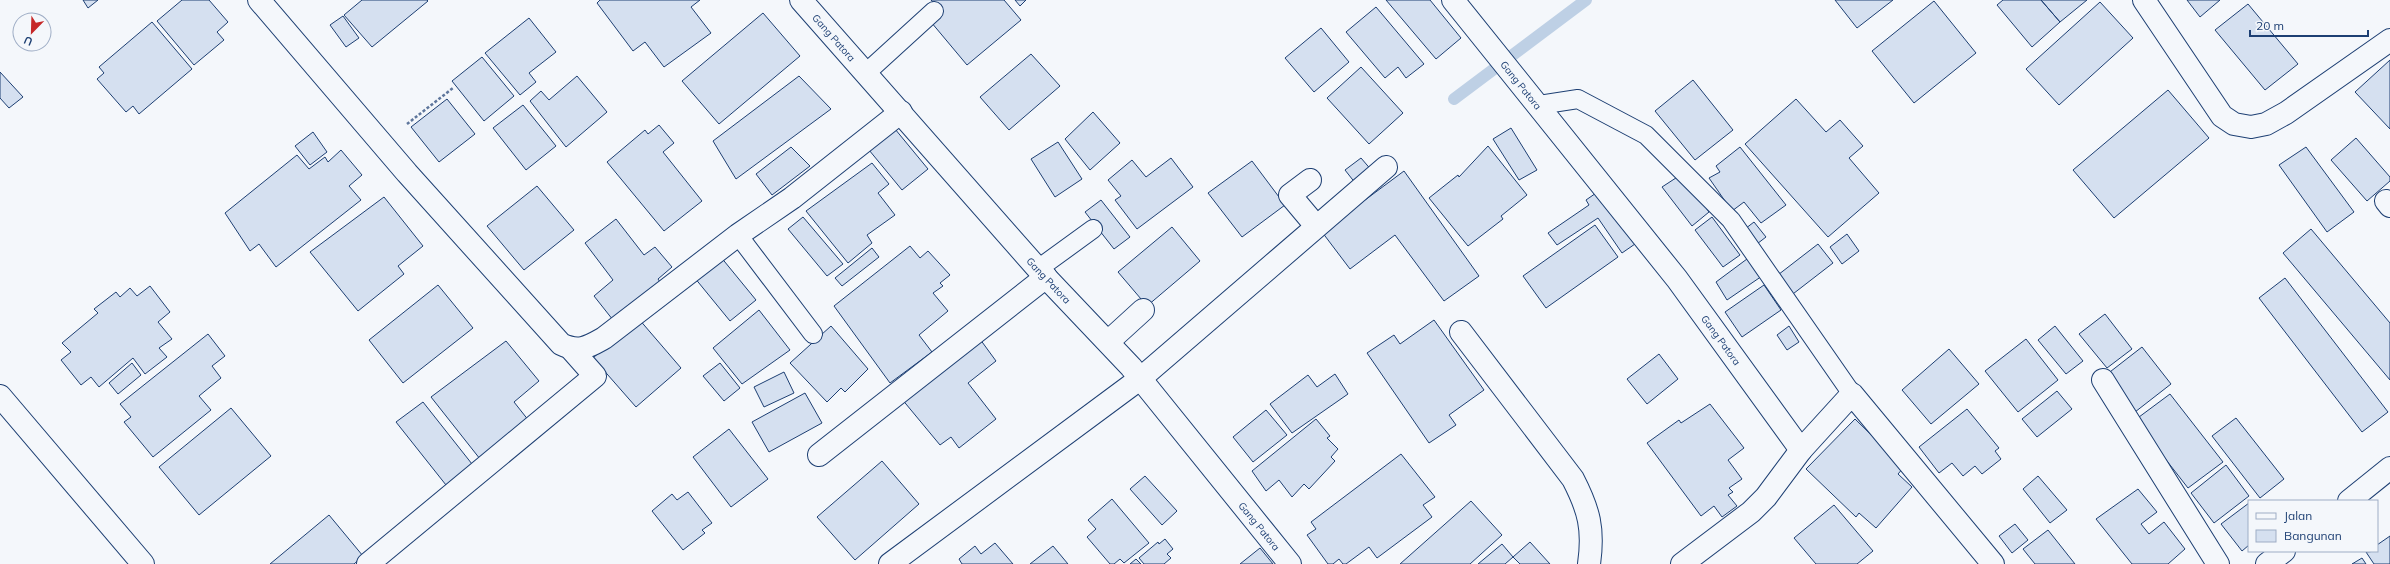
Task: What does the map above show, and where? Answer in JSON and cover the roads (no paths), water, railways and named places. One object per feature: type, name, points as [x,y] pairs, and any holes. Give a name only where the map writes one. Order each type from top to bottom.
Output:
[{"type":"street","points":[[259,0],[381,144],[561,344],[572,350],[595,376],[368,564]]},
{"type":"street","name":"Gang Patora","points":[[801,0],[1042,273],[1136,372],[1290,564]]},
{"type":"street","name":"Gang Patora","points":[[1453,0],[1539,105],[1677,279],[1801,450]]},
{"type":"street","points":[[2144,0],[2222,116],[2240,125],[2251,126],[2266,124],[2286,113],[2390,40]]},
{"type":"street","points":[[572,350],[584,349],[604,338],[738,235],[792,198],[901,112]]},
{"type":"street","points":[[890,564],[1136,372],[1316,226],[1386,167]]},
{"type":"street","points":[[1310,180],[1290,195],[1316,226]]},
{"type":"street","points":[[819,455],[1042,273]]},
{"type":"street","points":[[1109,342],[1143,310]]},
{"type":"street","points":[[1461,332],[1573,479],[1587,505],[1592,543],[1589,564]]},
{"type":"street","points":[[2103,380],[2218,564]]},
{"type":"street","points":[[1682,564],[1751,512],[1766,497],[1801,450],[1852,394],[1993,564]]},
{"type":"street","points":[[0,396],[143,564]]},
{"type":"street","points":[[2350,500],[2390,468]]},
{"type":"street","points":[[2267,564],[2283,552]]},
{"type":"lane","points":[[866,73],[934,11]]},
{"type":"lane","points":[[1539,105],[1578,99],[1646,135],[1731,220],[1852,394]]},
{"type":"lane","points":[[1042,273],[1093,229]]},
{"type":"lane","points":[[738,235],[813,334]]},
{"type":"waterway","points":[[1454,99],[1586,0]]}]
